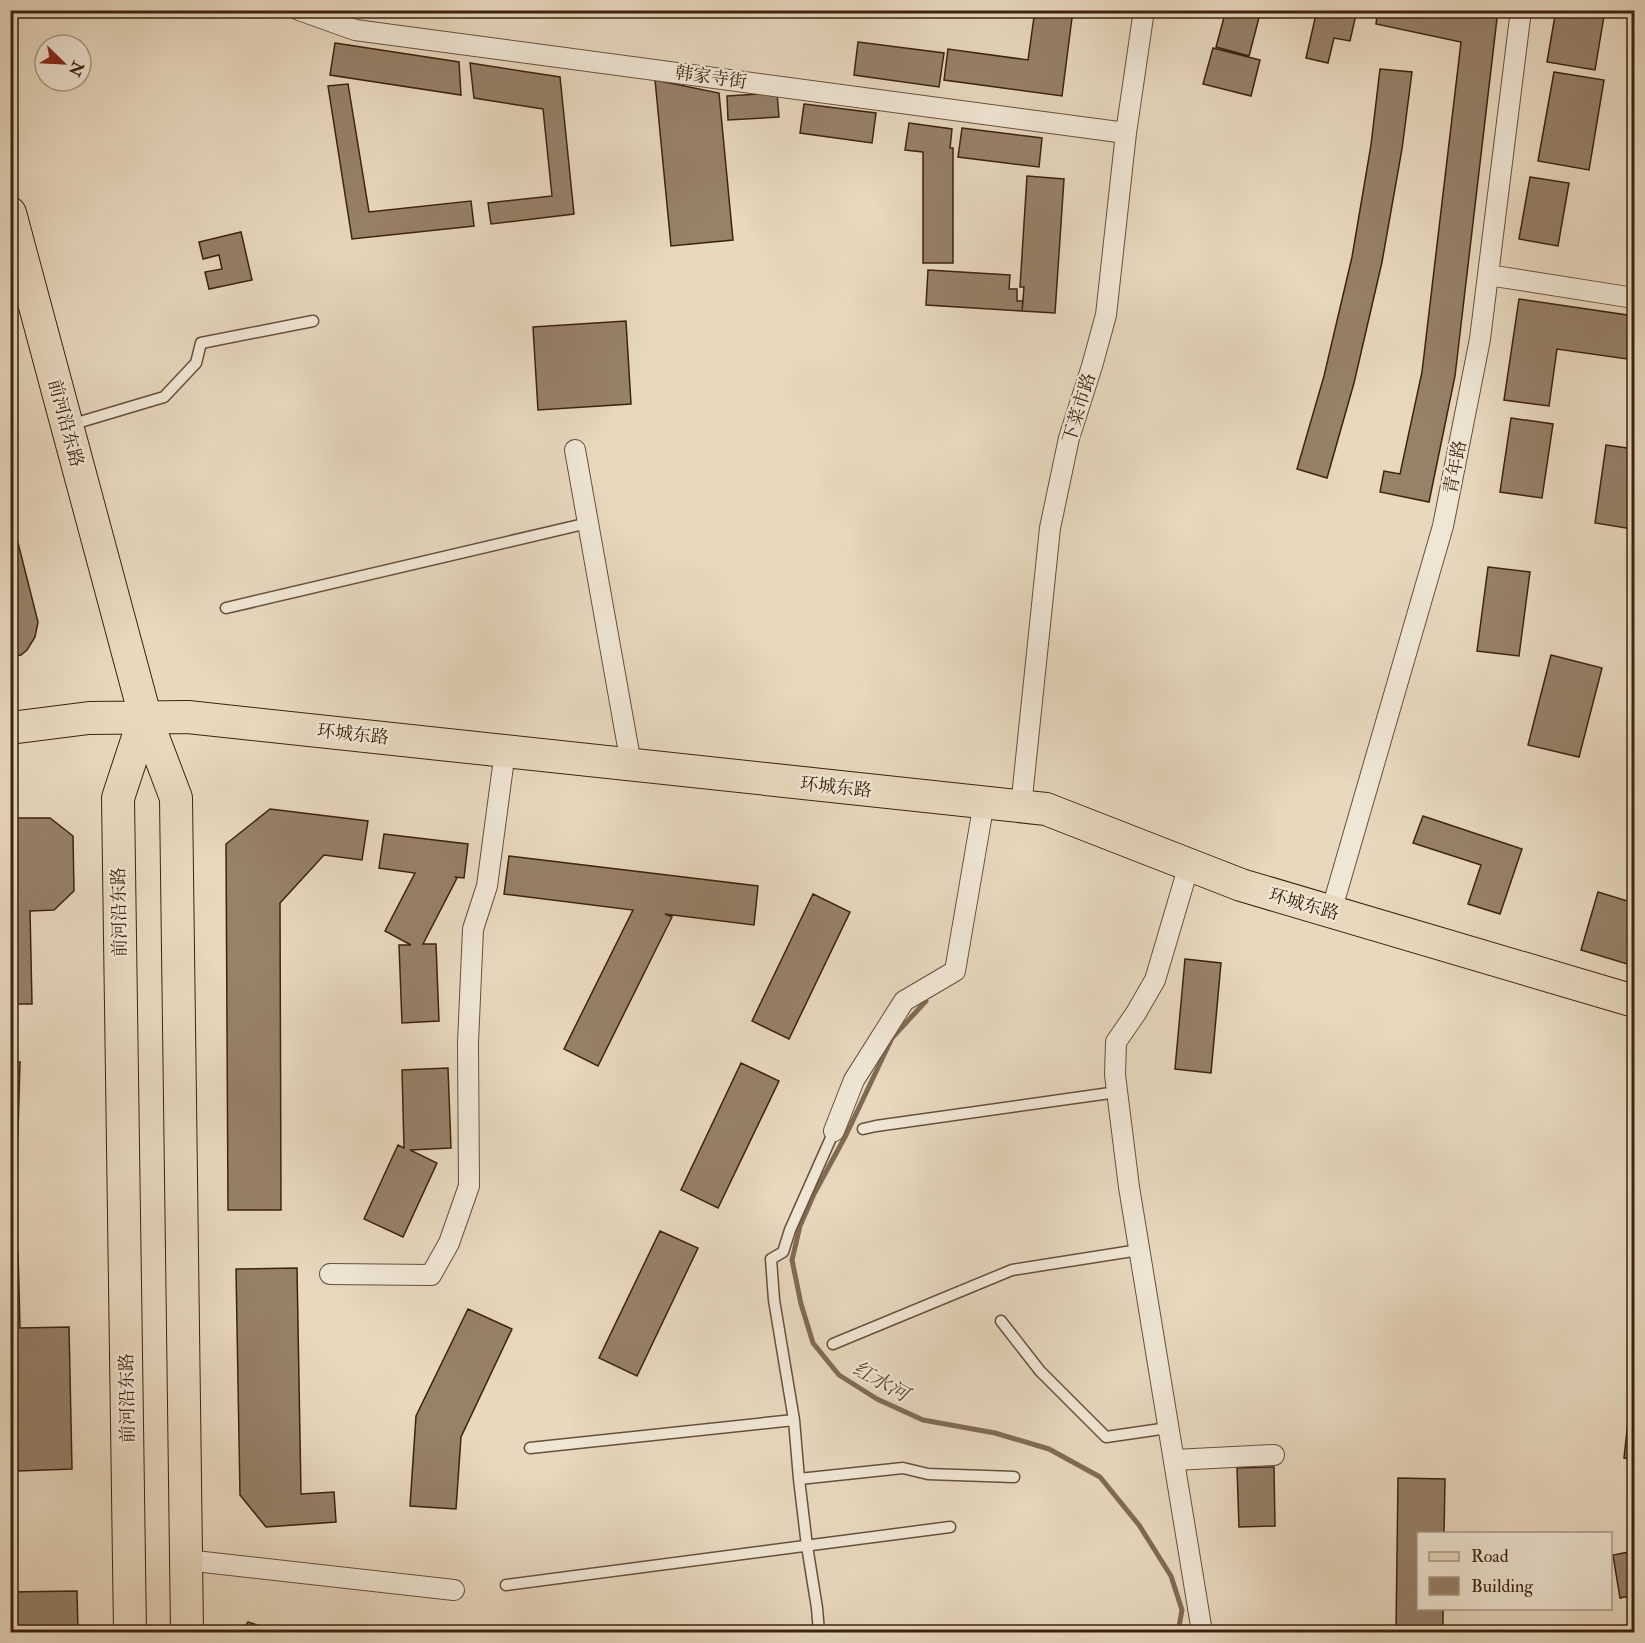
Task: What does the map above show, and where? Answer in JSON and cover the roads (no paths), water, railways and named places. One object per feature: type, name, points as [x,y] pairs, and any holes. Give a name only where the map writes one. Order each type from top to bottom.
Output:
[{"type":"main road","name":"前河沿东路","points":[[10,213],[145,716],[118,798],[130,1632]]},
{"type":"main road","points":[[145,716],[176,798],[187,1632]]},
{"type":"main road","name":"环城东路","points":[[10,728],[89,718],[188,717],[1046,809],[1241,885],[1635,1001]]},
{"type":"street","name":"韩家寺街","points":[[299,10],[355,30],[1126,132]]},
{"type":"street","name":"下菜市路","points":[[1022,807],[1050,528],[1069,438],[1106,315],[1126,132],[1144,10]]},
{"type":"street","name":"青年路","points":[[1330,912],[1443,526],[1480,339],[1521,10]]},
{"type":"street","points":[[1488,275],[1635,298]]},
{"type":"street","points":[[575,450],[631,764]]},
{"type":"street","points":[[330,1274],[431,1275],[449,1243],[469,1186],[468,1043],[473,928],[487,886],[505,751]]},
{"type":"street","points":[[834,1131],[854,1080],[904,1001],[955,971],[984,802]]},
{"type":"street","points":[[1189,865],[1155,980],[1116,1041],[1115,1075],[1129,1187],[1202,1632]]},
{"type":"street","points":[[1174,1460],[1274,1455]]},
{"type":"street","points":[[186,1560],[454,1590]]},
{"type":"lane","points":[[67,426],[164,397],[196,363],[201,343],[313,321]]},
{"type":"lane","points":[[226,608],[588,523]]},
{"type":"lane","points":[[863,1130],[876,1126],[1117,1092]]},
{"type":"lane","points":[[819,1632],[799,1479],[794,1420],[774,1300],[771,1259],[783,1252],[790,1230],[834,1131]]},
{"type":"lane","points":[[833,1344],[1012,1270],[1139,1250]]},
{"type":"lane","points":[[1001,1321],[1040,1371],[1106,1437],[1168,1428]]},
{"type":"lane","points":[[530,1448],[794,1420]]},
{"type":"lane","points":[[799,1479],[903,1468],[928,1474],[1014,1477]]},
{"type":"lane","points":[[506,1585],[950,1527]]},
{"type":"waterway","name":"红水河","points":[[926,1001],[892,1038],[800,1226],[792,1260],[801,1304],[813,1343],[839,1375],[877,1399],[923,1420],[995,1433],[1049,1449],[1100,1477],[1139,1525],[1171,1576],[1182,1610],[1178,1632]]}]
